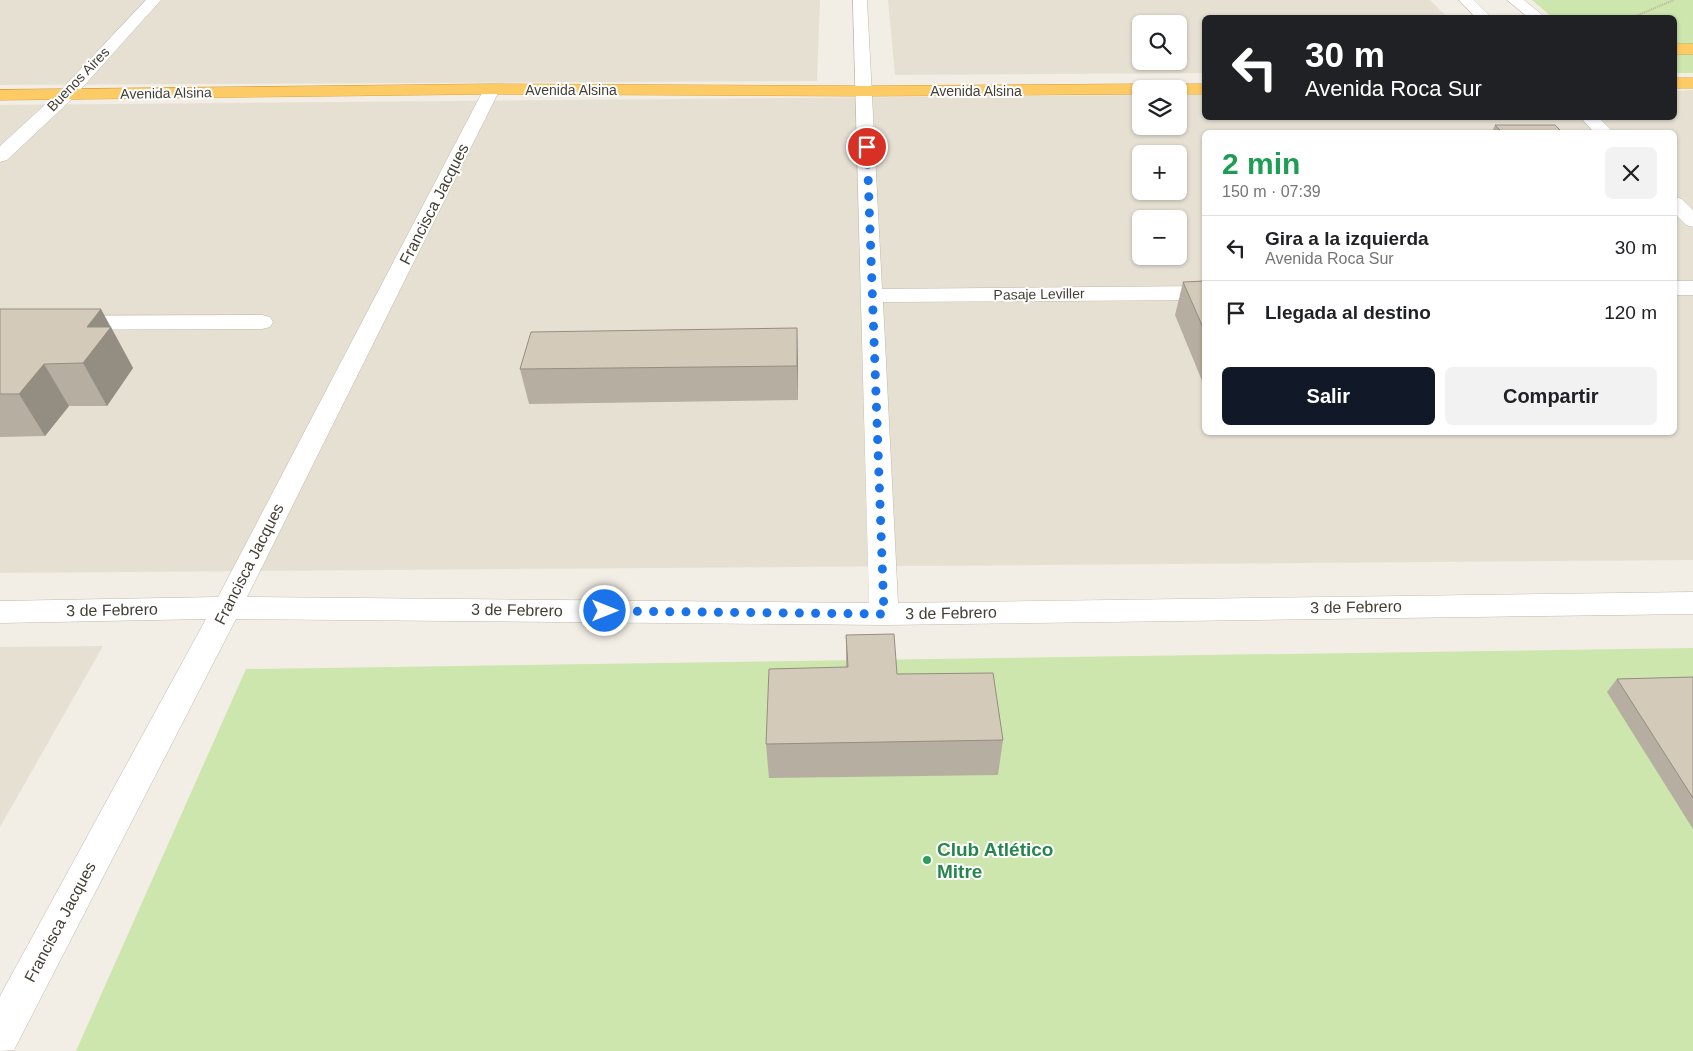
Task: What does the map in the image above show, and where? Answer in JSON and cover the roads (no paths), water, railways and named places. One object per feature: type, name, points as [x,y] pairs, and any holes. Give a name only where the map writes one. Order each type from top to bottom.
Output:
[{"type":"highway","points":[[1677,49],[1693,49]]},
{"type":"highway","points":[[1677,83],[1693,83]]},
{"type":"highway","name":"Avenida Alsina","points":[[0,95],[492,89],[865,91],[1132,89]]},
{"type":"highway","points":[[1187,89],[1202,89]]},
{"type":"street","name":"Buenos Aires","points":[[0,156],[66,94],[154,0]]},
{"type":"street","points":[[860,0],[884,614]]},
{"type":"street","points":[[1466,0],[1482,15]]},
{"type":"street","points":[[1514,0],[1535,15]]},
{"type":"street","name":"Francisca Jacques","points":[[0,1036],[227,608],[492,89]]},
{"type":"street","points":[[1591,120],[1602,130]]},
{"type":"street","points":[[1677,205],[1693,220]]},
{"type":"street","points":[[1677,288],[1693,288]]},
{"type":"street","name":"Pasaje Leviller","points":[[872,296],[1202,293]]},
{"type":"street","points":[[0,322],[262,322]]},
{"type":"street","name":"3 de Febrero","points":[[0,612],[227,608],[884,614],[1693,603]]},
{"type":"place","name":"Club Atlético Mitre","points":[[927,860]]}]
